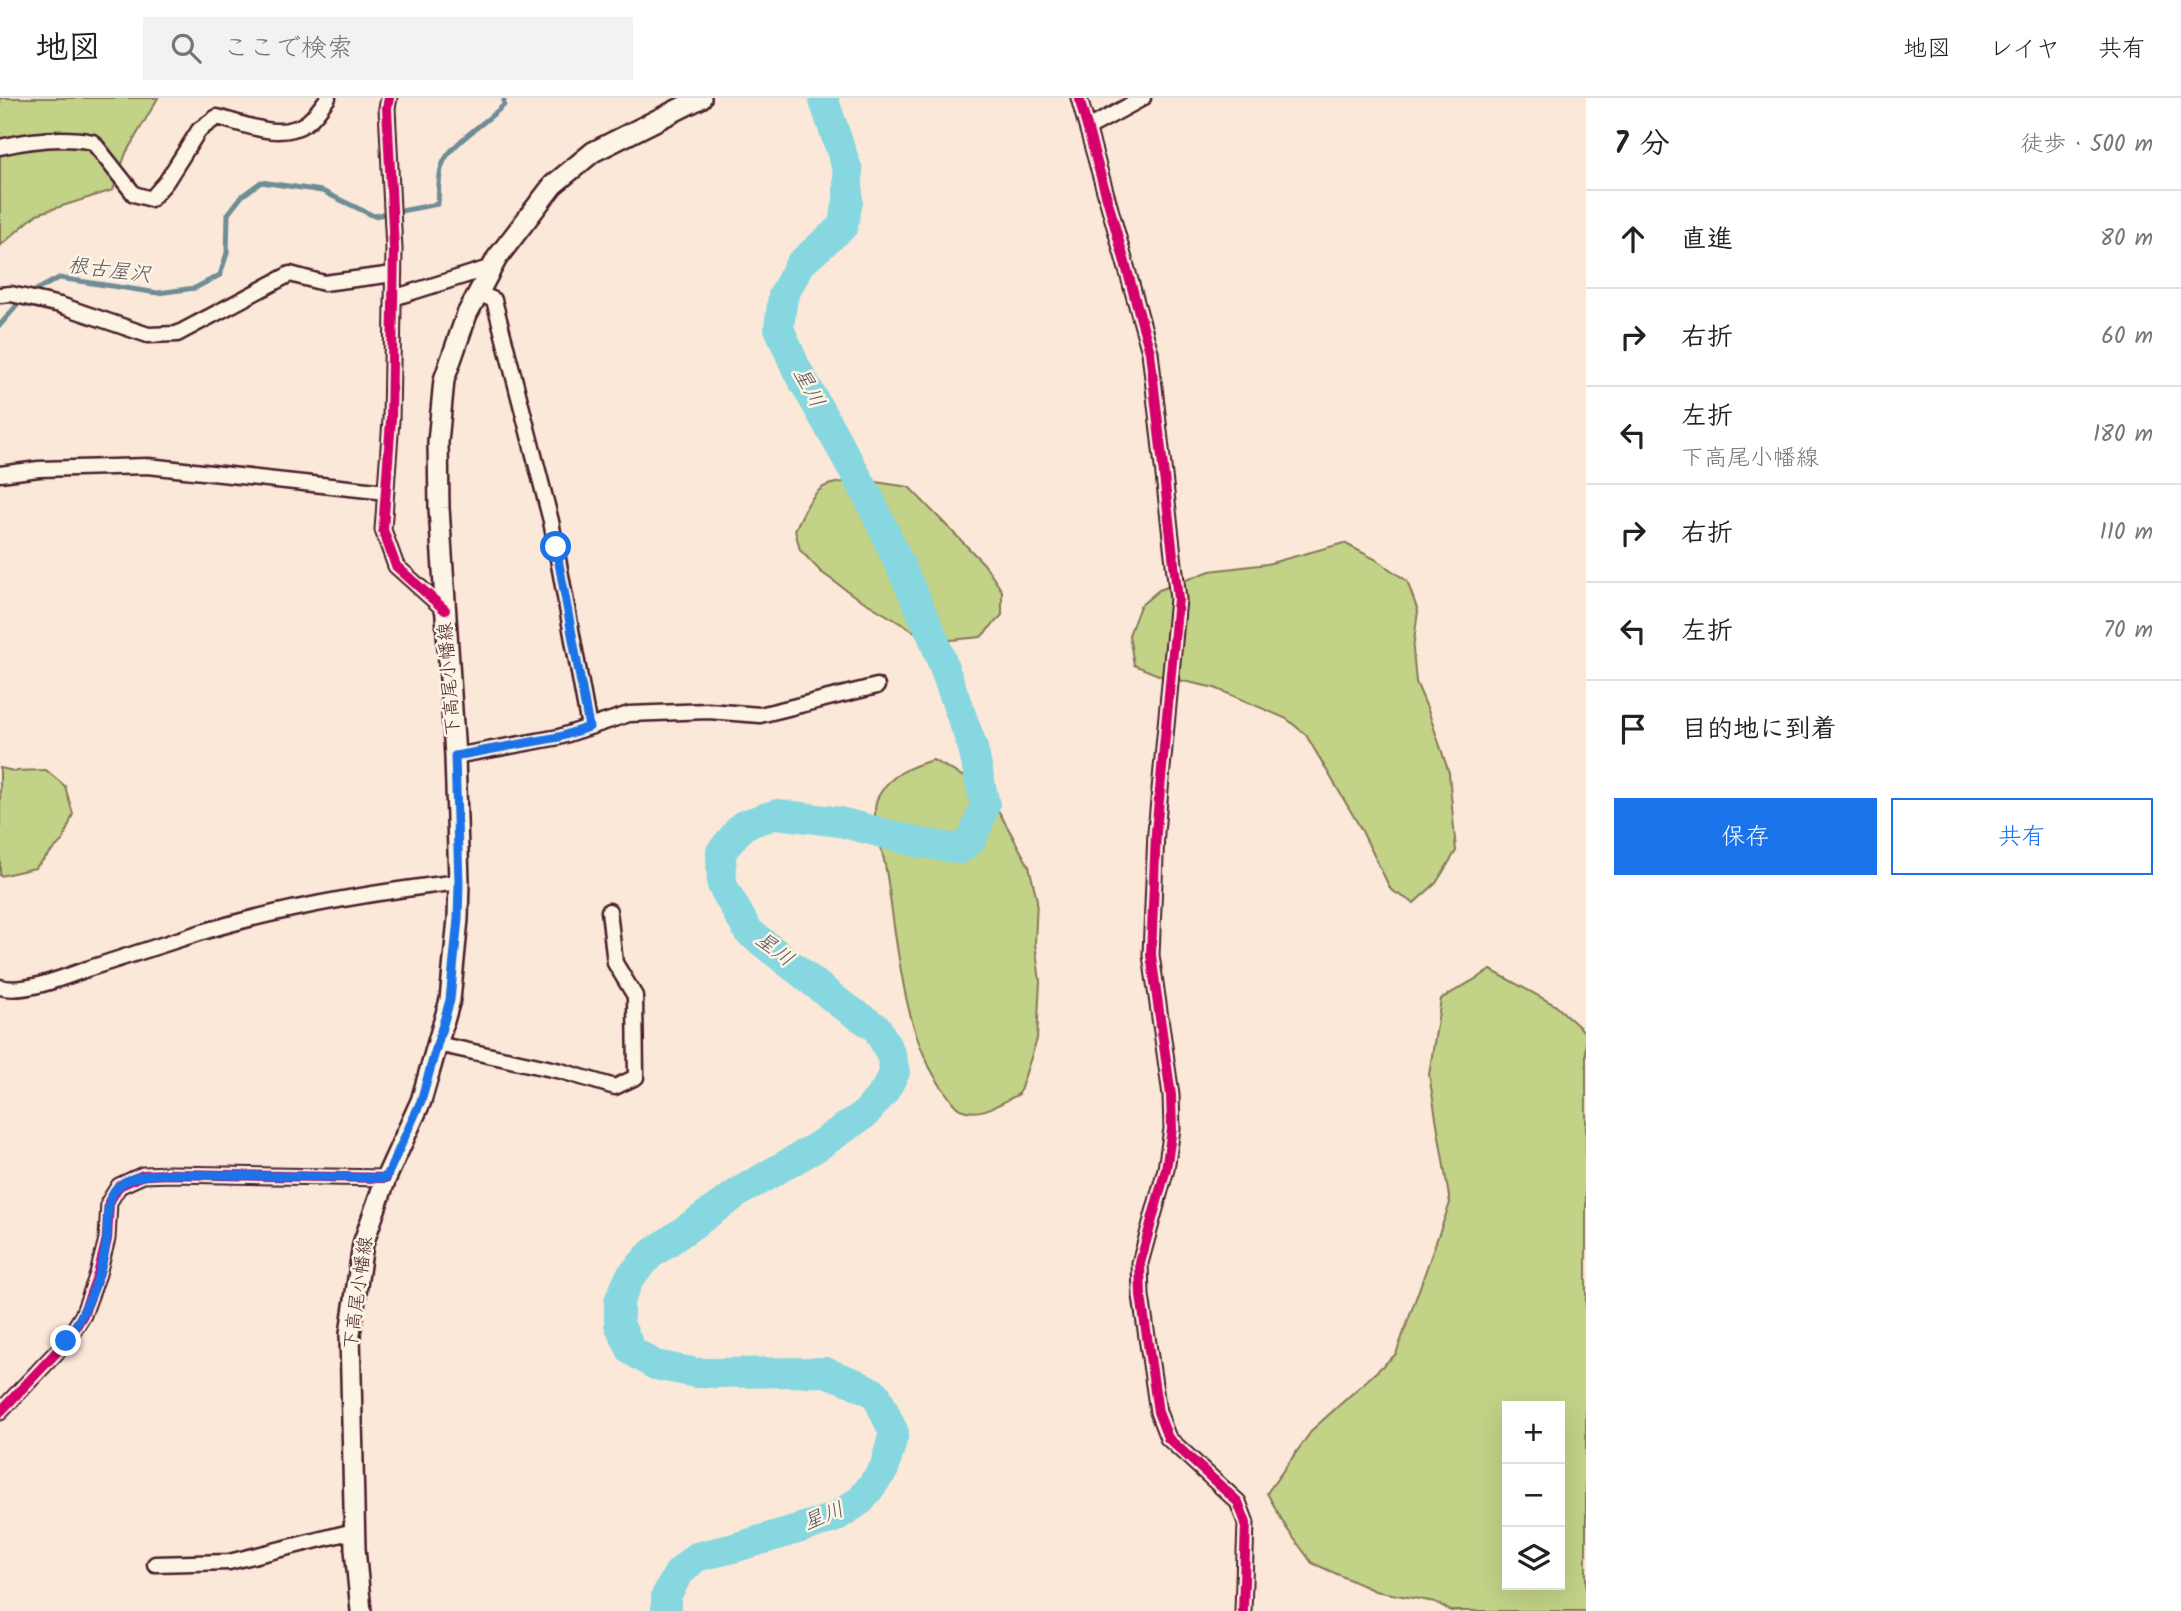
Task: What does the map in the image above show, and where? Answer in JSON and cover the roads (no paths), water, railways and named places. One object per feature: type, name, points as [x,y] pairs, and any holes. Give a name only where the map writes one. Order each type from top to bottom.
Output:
[{"type":"main road","name":"下高尾小幡線","points":[[361,1611],[354,1531],[349,1334],[363,1244],[386,1178],[421,1101],[450,1000],[458,919],[455,756],[439,508],[440,409],[444,380],[454,346],[492,267],[553,185],[593,152],[701,98]]},
{"type":"street","points":[[0,148],[17,143],[74,138],[93,142],[134,194],[151,199],[166,182],[199,130],[217,117],[271,131],[286,132],[307,122],[328,98]]},
{"type":"street","points":[[389,98],[387,108],[394,274],[391,420],[383,530],[396,566],[445,610]]},
{"type":"street","points":[[1079,98],[1150,352],[1178,599],[1156,832],[1151,955],[1171,1095],[1172,1129],[1166,1168],[1140,1263],[1141,1296],[1158,1412],[1168,1438],[1238,1502],[1246,1523],[1243,1611]]},
{"type":"street","points":[[1087,128],[1143,98]]},
{"type":"street","points":[[393,298],[492,267]]},
{"type":"street","points":[[0,295],[11,294],[60,305],[148,335],[177,334],[290,274],[324,283],[394,274]]},
{"type":"street","points":[[478,293],[494,300],[551,521],[589,727]]},
{"type":"street","points":[[0,474],[39,469],[148,466],[386,492]]},
{"type":"street","points":[[455,756],[559,737],[629,714],[708,711],[760,715],[877,685]]},
{"type":"street","points":[[0,987],[7,989],[43,983],[200,933],[302,908],[386,892],[459,883]]},
{"type":"street","points":[[437,1045],[561,1071],[614,1087],[636,1077],[635,996],[615,963],[609,911]]},
{"type":"street","points":[[0,1412],[66,1341],[83,1315],[98,1275],[107,1239],[109,1202],[119,1186],[143,1175],[171,1174],[386,1178]]},
{"type":"street","points":[[155,1564],[229,1562],[354,1531]]},
{"type":"waterway","name":"根古屋沢","points":[[0,325],[25,296],[59,278],[158,293],[195,288],[220,275],[227,253],[228,214],[242,196],[261,182],[322,191],[374,216],[438,204],[440,175],[445,159],[459,143],[504,105],[504,98]]},
{"type":"waterway","name":"星川","points":[[666,1611],[666,1596],[678,1574],[696,1557],[834,1518],[861,1500],[884,1469],[894,1433],[876,1394],[854,1383],[825,1372],[697,1373],[655,1365],[632,1351],[619,1324],[619,1301],[630,1277],[651,1254],[742,1190],[815,1148],[865,1114],[884,1092],[895,1072],[891,1055],[877,1028],[842,1005],[748,931],[722,885],[721,852],[743,825],[777,814],[840,822],[921,843],[960,849],[972,839],[985,805],[973,748],[933,637],[869,498],[796,368],[779,328],[783,296],[800,264],[843,226],[848,201],[848,171],[823,98]]}]
